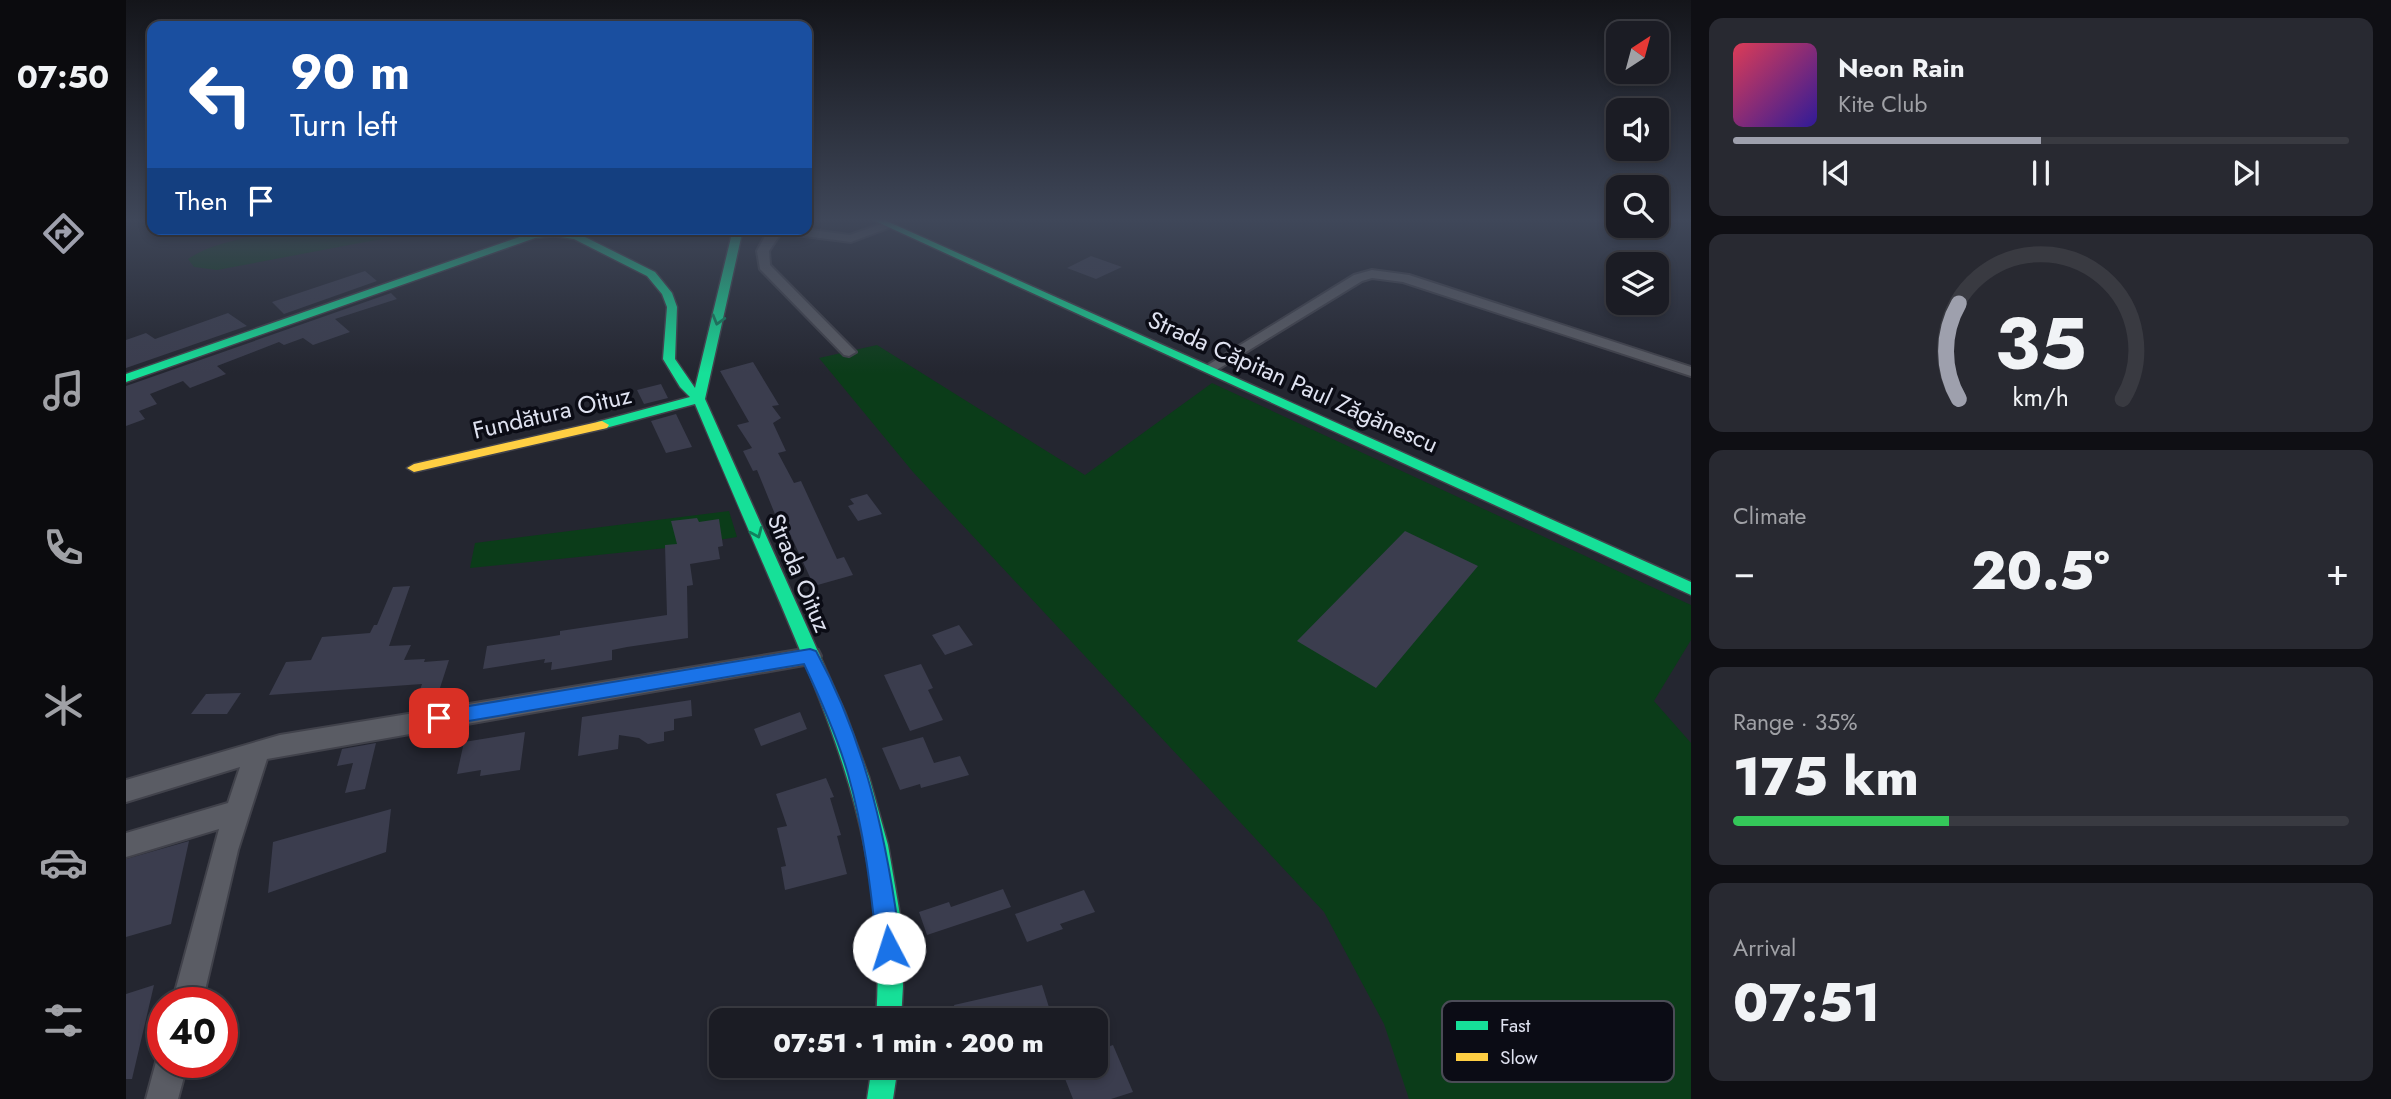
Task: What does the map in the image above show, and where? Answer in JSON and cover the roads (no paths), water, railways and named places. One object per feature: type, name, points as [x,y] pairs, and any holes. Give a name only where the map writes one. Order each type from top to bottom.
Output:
[{"type":"street","name":"Strada Oituz","points":[[126,378],[434,270]]},
{"type":"street","name":"Strada Oituz","points":[[644,270],[651,274],[667,293],[672,307],[668,359],[684,384],[699,399],[848,742],[871,821],[888,926],[890,1008]]},
{"type":"street","points":[[699,399],[709,351],[732,270]]},
{"type":"street","points":[[768,270],[849,352]]},
{"type":"street","name":"Strada Căpitan Paul Zăgănescu","points":[[990,270],[1210,368],[1691,589]]},
{"type":"street","points":[[1210,368],[1345,285],[1372,274],[1389,274],[1691,372]]},
{"type":"street","name":"Fundătura Oituz","points":[[414,468],[582,431],[699,399]]},
{"type":"street","points":[[126,791],[280,745],[810,656]]},
{"type":"street","points":[[191,987],[237,811],[257,752]]},
{"type":"street","points":[[126,845],[237,811]]},
{"type":"street","points":[[162,1099],[168,1078]]},
{"type":"street","points":[[880,1099],[883,1078]]}]
